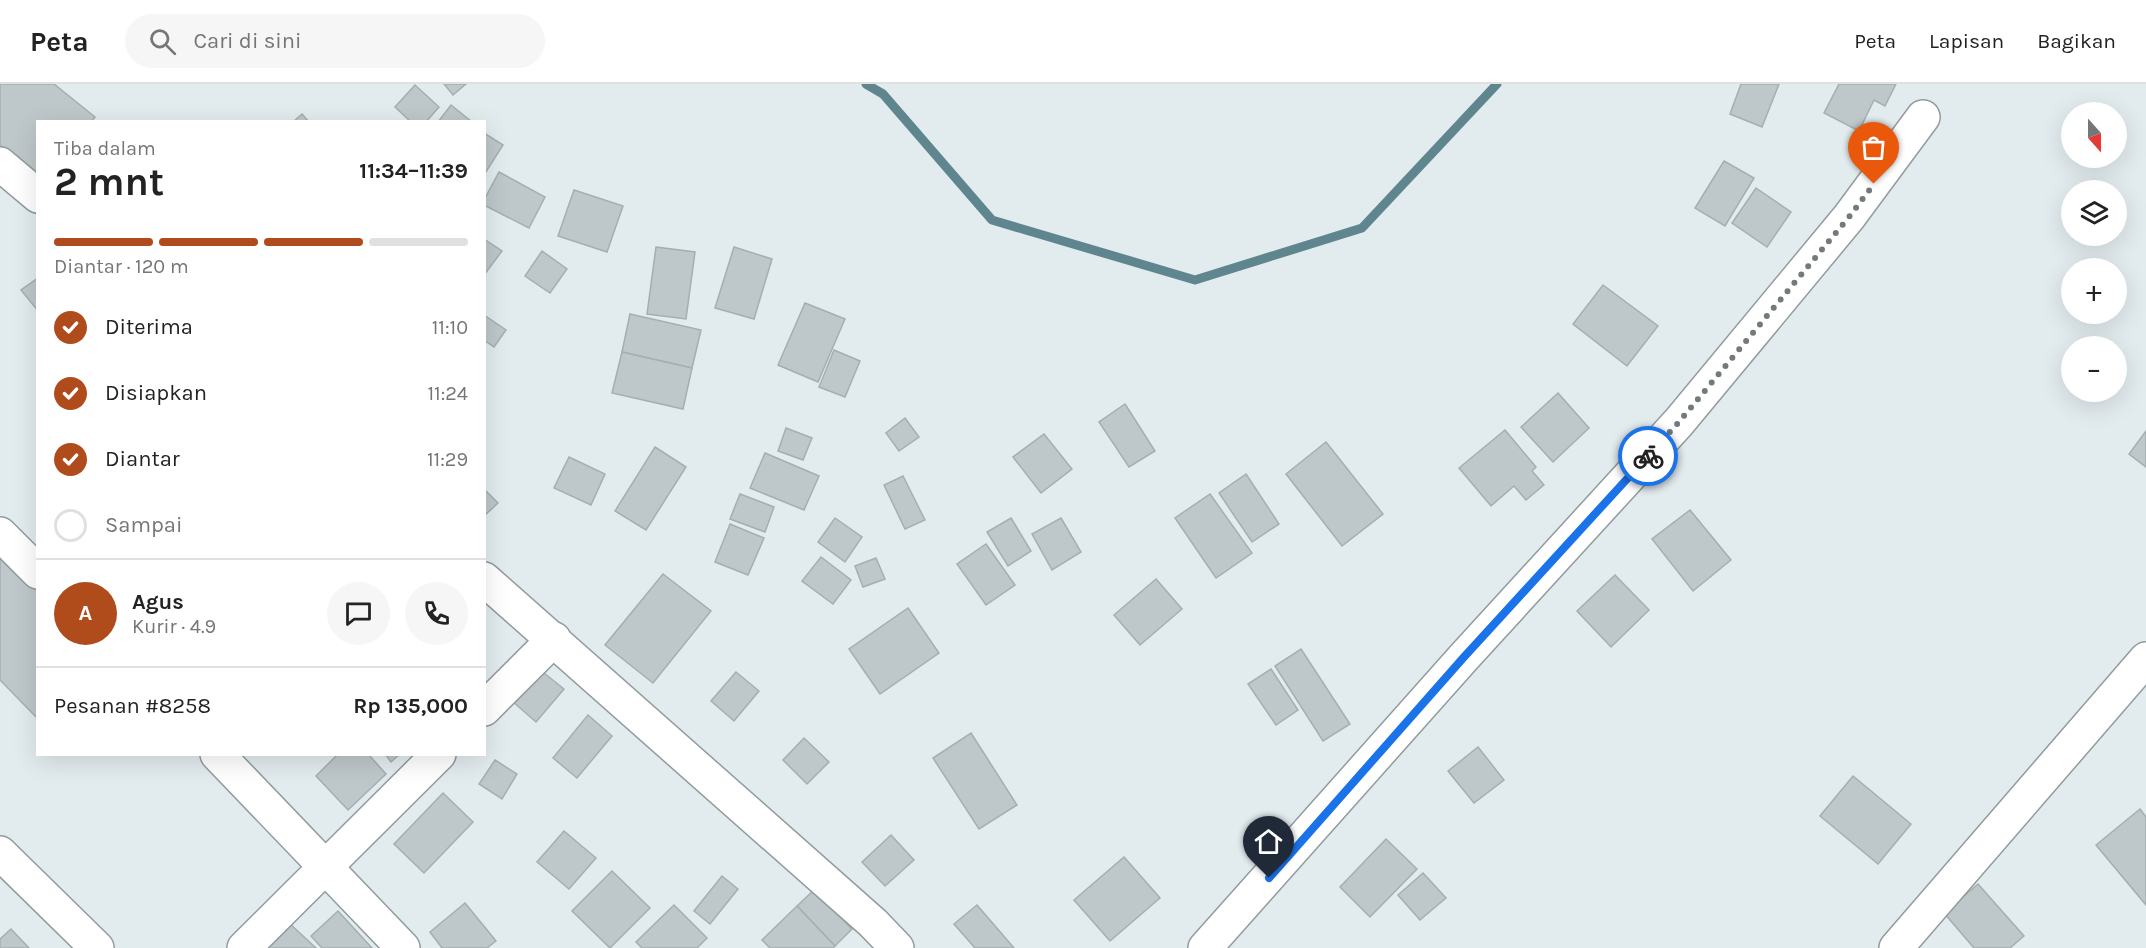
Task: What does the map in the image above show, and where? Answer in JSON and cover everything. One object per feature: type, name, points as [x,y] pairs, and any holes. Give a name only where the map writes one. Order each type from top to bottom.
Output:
[{"type":"street","points":[[1205,948],[1464,657],[1679,422],[1849,217],[1923,117]]},
{"type":"street","points":[[0,164],[36,194]]},
{"type":"street","points":[[0,534],[36,570]]},
{"type":"street","points":[[486,581],[873,923],[897,948]]},
{"type":"street","points":[[486,707],[554,639]]},
{"type":"street","points":[[1896,948],[2146,659]]},
{"type":"street","points":[[218,756],[404,948]]},
{"type":"street","points":[[244,948],[437,756]]},
{"type":"street","points":[[0,853],[97,948]]},
{"type":"building","points":[[0,84],[54,84],[95,117],[93,120],[36,120],[36,174],[0,145]]},
{"type":"building","points":[[444,84],[466,84],[453,95]]},
{"type":"building","points":[[1741,84],[1779,84],[1762,127],[1730,114]]},
{"type":"building","points":[[1839,84],[1896,84],[1885,106],[1874,100],[1859,131],[1824,113]]},
{"type":"building","points":[[415,85],[439,107],[428,120],[409,120],[395,107]]},
{"type":"building","points":[[451,105],[470,120],[440,120]]},
{"type":"building","points":[[302,114],[307,120],[295,120]]},
{"type":"building","points":[[486,134],[503,145],[486,172]]},
{"type":"building","points":[[1724,161],[1754,178],[1725,226],[1695,208]]},
{"type":"building","points":[[499,172],[545,197],[529,228],[486,206],[486,196]]},
{"type":"building","points":[[1756,188],[1791,212],[1767,247],[1732,223]]},
{"type":"building","points":[[574,190],[623,206],[607,252],[558,236]]},
{"type":"building","points":[[486,240],[502,251],[486,272]]},
{"type":"building","points":[[656,247],[695,252],[686,319],[647,314]]},
{"type":"building","points":[[734,247],[772,259],[754,319],[715,308]]},
{"type":"building","points":[[542,251],[567,269],[550,293],[525,276]]},
{"type":"building","points":[[36,279],[36,309],[21,290]]},
{"type":"building","points":[[1603,285],[1658,326],[1627,366],[1573,324]]},
{"type":"building","points":[[805,303],[845,319],[818,382],[778,365]]},
{"type":"building","points":[[630,314],[701,330],[692,368],[622,352]]},
{"type":"building","points":[[486,316],[506,330],[494,347],[486,341]]},
{"type":"building","points":[[834,350],[860,361],[845,397],[819,387]]},
{"type":"building","points":[[622,352],[692,368],[683,409],[612,393]]},
{"type":"building","points":[[1558,393],[1589,428],[1553,462],[1521,427]]},
{"type":"building","points":[[1125,404],[1155,451],[1129,467],[1099,422]]},
{"type":"building","points":[[905,418],[919,437],[899,451],[886,433]]},
{"type":"building","points":[[786,428],[812,438],[803,460],[778,451]]},
{"type":"building","points":[[1505,430],[1536,467],[1532,471],[1544,485],[1526,500],[1514,486],[1491,506],[1459,468]]},
{"type":"building","points":[[2146,431],[2146,467],[2129,454]]},
{"type":"building","points":[[1044,434],[1072,469],[1041,493],[1013,457]]},
{"type":"building","points":[[1326,442],[1383,514],[1342,546],[1286,474]]},
{"type":"building","points":[[655,447],[686,467],[646,530],[615,511]]},
{"type":"building","points":[[765,453],[819,476],[804,510],[750,488]]},
{"type":"building","points":[[569,457],[605,474],[591,505],[554,488]]},
{"type":"building","points":[[1246,474],[1279,524],[1252,542],[1219,493]]},
{"type":"building","points":[[903,476],[925,520],[905,529],[884,485]]},
{"type":"building","points":[[486,491],[498,503],[486,514]]},
{"type":"building","points":[[740,494],[774,507],[765,532],[730,519]]},
{"type":"building","points":[[1210,494],[1252,553],[1216,578],[1175,518]]},
{"type":"building","points":[[1690,510],[1731,560],[1693,591],[1652,539]]},
{"type":"building","points":[[835,518],[862,537],[845,562],[818,542]]},
{"type":"building","points":[[1011,518],[1031,551],[1008,566],[987,532]]},
{"type":"building","points":[[1061,518],[1081,552],[1052,570],[1032,534]]},
{"type":"building","points":[[730,524],[764,538],[748,575],[715,562]]},
{"type":"building","points":[[986,544],[1015,585],[986,605],[957,564]]},
{"type":"building","points":[[0,554],[36,590],[36,717],[0,680]]},
{"type":"building","points":[[821,557],[851,580],[833,604],[802,581]]},
{"type":"building","points":[[876,558],[885,579],[863,587],[855,566]]},
{"type":"building","points":[[663,574],[711,611],[653,683],[605,645]]},
{"type":"building","points":[[1615,575],[1649,610],[1611,647],[1577,611]]},
{"type":"building","points":[[1156,579],[1182,609],[1140,645],[1114,615]]},
{"type":"building","points":[[908,608],[939,653],[880,694],[849,649]]},
{"type":"building","points":[[1301,649],[1350,724],[1323,741],[1275,666]]},
{"type":"building","points":[[539,669],[564,689],[536,722],[512,701]]},
{"type":"building","points":[[1271,669],[1298,710],[1276,725],[1248,684]]},
{"type":"building","points":[[736,672],[759,691],[734,721],[711,701]]},
{"type":"building","points":[[588,715],[612,736],[577,778],[553,758]]},
{"type":"building","points":[[971,733],[1017,805],[979,829],[933,758]]},
{"type":"building","points":[[804,738],[829,762],[807,784],[783,760]]},
{"type":"building","points":[[1478,747],[1504,780],[1474,803],[1448,771]]},
{"type":"building","points":[[336,756],[370,756],[386,774],[348,810],[316,776]]},
{"type":"building","points":[[386,756],[398,756],[391,762]]},
{"type":"building","points":[[495,760],[517,774],[502,799],[479,784]]},
{"type":"building","points":[[1853,776],[1911,824],[1878,864],[1820,816]]},
{"type":"building","points":[[443,793],[473,822],[424,873],[394,844]]},
{"type":"building","points":[[2140,809],[2146,817],[2146,905],[2096,845]]},
{"type":"building","points":[[564,831],[596,858],[569,889],[537,862]]},
{"type":"building","points":[[891,835],[914,860],[885,886],[862,862]]},
{"type":"building","points":[[1386,839],[1417,869],[1370,917],[1340,887]]},
{"type":"building","points":[[1124,857],[1160,898],[1110,941],[1074,900]]},
{"type":"building","points":[[612,871],[650,908],[610,948],[572,911]]},
{"type":"building","points":[[1423,873],[1446,898],[1420,920],[1398,895]]},
{"type":"building","points":[[722,876],[738,889],[710,924],[694,911]]},
{"type":"building","points":[[1978,884],[2024,936],[2010,948],[1974,948],[1944,913]]},
{"type":"building","points":[[814,890],[852,929],[835,946],[797,906]]},
{"type":"building","points":[[465,903],[496,941],[487,948],[442,948],[430,932]]},
{"type":"building","points":[[674,905],[707,938],[697,948],[642,948],[636,942]]},
{"type":"building","points":[[977,905],[1014,948],[975,948],[954,924]]},
{"type":"building","points":[[797,906],[835,946],[833,948],[770,948],[762,940]]},
{"type":"building","points":[[338,911],[372,948],[322,948],[311,936]]},
{"type":"building","points":[[289,923],[316,948],[268,948],[266,946]]},
{"type":"building","points":[[11,929],[29,948],[0,948],[0,939]]},
{"type":"waterway","points":[[866,84],[883,94],[992,220],[1195,280],[1362,228],[1497,84]]},
{"type":"way so far","points":[[1648,456],[1679,422],[1874,184]]},
{"type":"route","points":[[1269,878],[1464,657],[1648,456]]}]
